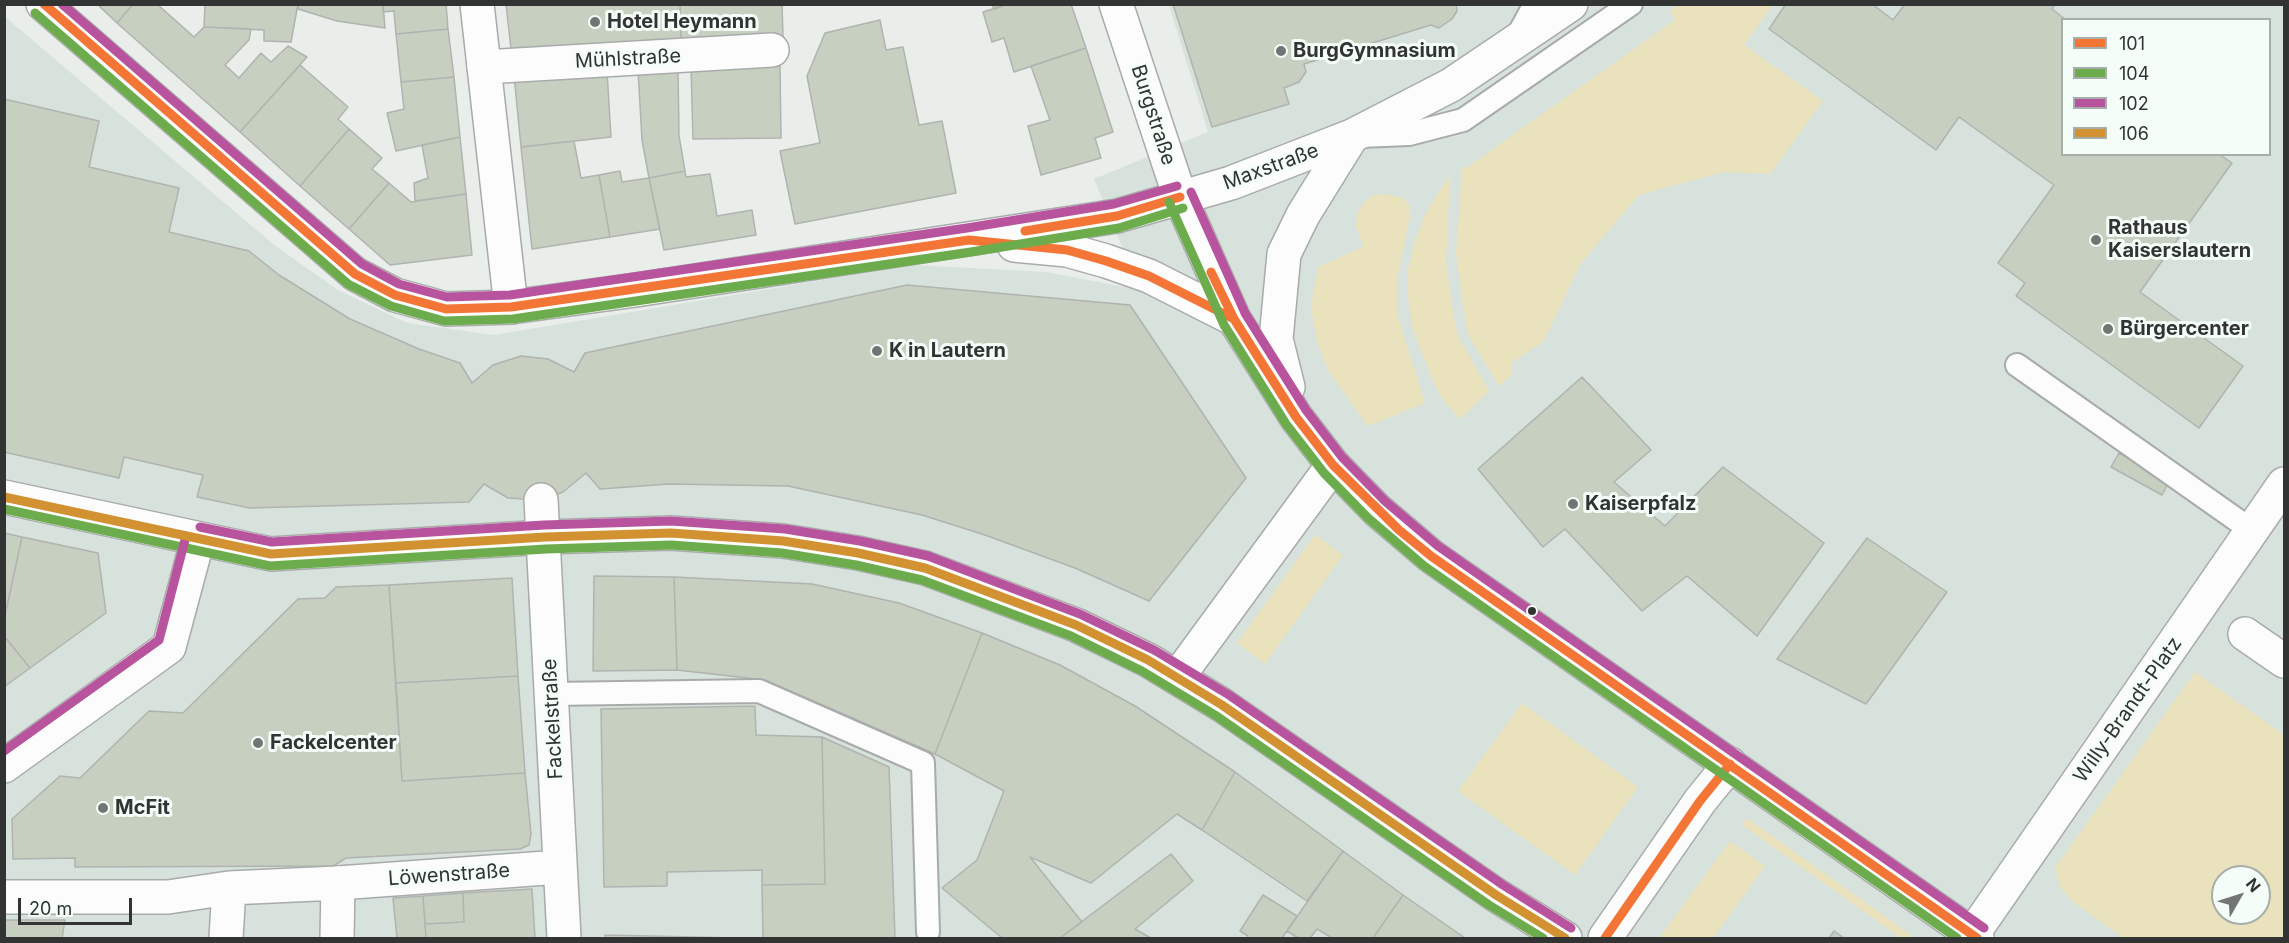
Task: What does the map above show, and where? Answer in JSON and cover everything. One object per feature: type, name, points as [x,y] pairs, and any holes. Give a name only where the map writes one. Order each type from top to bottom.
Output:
[{"type":"street","points":[[477,4],[511,307]]},
{"type":"street","name":"Burgstraße","points":[[1116,4],[1180,197],[1234,319],[1296,417],[1333,465],[1377,510],[1431,556],[1974,937]]},
{"type":"street","name":"Maxstraße","points":[[40,6],[355,274],[395,295],[446,309],[511,307],[1117,216],[1261,173],[1352,136],[1451,85],[1511,47],[1571,4]]},
{"type":"street","name":"Mühlstraße","points":[[484,67],[772,50]]},
{"type":"street","points":[[1296,417],[1276,339],[1284,254],[1303,215],[1352,136]]},
{"type":"street","points":[[969,240],[1067,250],[1106,261],[1149,276],[1234,319]]},
{"type":"street","points":[[1177,678],[1333,465]]},
{"type":"street","name":"Willy-Brandt-Platz","points":[[1974,937],[2211,590],[2254,532],[2284,484]]},
{"type":"street","points":[[4,497],[272,554],[545,537],[671,533],[783,541],[869,555],[925,568],[1065,621],[1148,660],[1222,705],[1496,895],[1565,939]]},
{"type":"street","name":"Fackelstraße","points":[[541,500],[545,537],[564,939]]},
{"type":"street","points":[[4,766],[169,647],[198,539]]},
{"type":"street","points":[[2245,634],[2284,661]]},
{"type":"street","points":[[1605,939],[1700,801],[1730,764]]},
{"type":"street","name":"Löwenstraße","points":[[4,897],[168,897],[230,878],[338,883],[560,867]]},
{"type":"street","points":[[226,939],[230,878]]},
{"type":"street","points":[[337,939],[338,883]]},
{"type":"lane","points":[[1511,47],[1535,4]]},
{"type":"lane","points":[[1352,136],[1409,134],[1463,120],[1631,4]]},
{"type":"lane","points":[[2017,365],[2254,532]]},
{"type":"lane","points":[[552,694],[759,691],[923,763],[928,932]]},
{"type":"shaded area","points":[[1679,4],[1773,5],[1744,45],[1823,101],[1770,174],[1723,172],[1639,195],[1581,263],[1543,342],[1511,363],[1512,374],[1499,386],[1467,333],[1456,254],[1462,167],[1466,168],[1675,20],[1670,12]]},
{"type":"shaded area","points":[[1169,5],[2284,5],[2284,938],[5,938],[4,16],[273,244],[338,290],[407,323],[494,335],[913,265],[1046,272],[1140,290],[1094,179],[1208,132]]},
{"type":"shaded area","points":[[1450,174],[1446,263],[1452,307],[1458,336],[1489,391],[1460,419],[1443,400],[1432,379],[1412,327],[1408,297],[1408,269],[1415,241],[1425,215]]},
{"type":"shaded area","points":[[1385,194],[1403,198],[1409,205],[1410,216],[1397,278],[1397,314],[1425,403],[1368,426],[1329,372],[1317,343],[1311,307],[1318,267],[1363,247],[1356,225],[1358,212],[1365,201],[1374,195]]},
{"type":"shaded area","points":[[1315,535],[1343,555],[1265,664],[1237,643]]},
{"type":"shaded area","points":[[2195,672],[2284,735],[2284,938],[2124,938],[2073,902],[2060,887],[2055,868]]},
{"type":"shaded area","points":[[1522,703],[1638,787],[1575,875],[1458,791]]},
{"type":"shaded area","points":[[1747,818],[1914,937],[1901,938],[1742,825]]},
{"type":"shaded area","points":[[1730,841],[1765,866],[1713,938],[1659,938]]},
{"type":"building","points":[[97,4],[133,4],[117,23]]},
{"type":"building","points":[[133,4],[157,4],[194,37],[204,27],[251,29],[249,40],[225,65],[239,78],[261,53],[271,62],[288,46],[307,57],[240,132],[117,23]]},
{"type":"building","points":[[205,4],[298,4],[291,42],[264,41],[264,30],[204,27]]},
{"type":"building","points":[[298,4],[383,4],[385,28],[337,21],[298,9]]},
{"type":"building","points":[[383,4],[446,4],[448,29],[396,34],[394,11],[383,12]]},
{"type":"building","name":"Hotel Heymann","points":[[506,4],[680,4],[681,40],[511,49]]},
{"type":"building","points":[[680,4],[782,4],[783,38],[681,40]]},
{"type":"building","points":[[992,4],[1008,4],[994,9]]},
{"type":"building","points":[[1008,4],[1071,4],[1086,48],[1014,72],[1004,38],[992,42],[983,12]]},
{"type":"building","name":"BurgGymnasium","points":[[1173,4],[1456,4],[1457,11],[1452,19],[1439,28],[1431,25],[1304,64],[1306,72],[1299,82],[1284,88],[1289,104],[1212,127]]},
{"type":"building","name":"Rathaus Kaiserslautern","points":[[1786,4],[1872,4],[1893,20],[1905,4],[2055,4],[2052,9],[2063,18],[2061,18],[2061,156],[2222,156],[2232,163],[2140,292],[2243,366],[2199,428],[2016,296],[2025,283],[1998,263],[2054,185],[1959,117],[1936,150],[1769,29]]},
{"type":"building","points":[[880,20],[886,50],[903,47],[919,125],[942,121],[956,193],[795,224],[780,151],[820,143],[807,76],[825,33]]},
{"type":"building","points":[[448,29],[454,77],[401,82],[396,34]]},
{"type":"building","points":[[1086,48],[1113,132],[1095,138],[1101,158],[1041,175],[1028,126],[1050,120],[1031,66]]},
{"type":"building","points":[[300,65],[348,107],[338,119],[349,129],[300,186],[240,132]]},
{"type":"building","points":[[780,65],[781,138],[693,139],[691,67]]},
{"type":"building","points":[[678,69],[679,136],[685,171],[649,178],[642,140],[638,70]]},
{"type":"building","points":[[607,71],[611,137],[521,147],[514,75]]},
{"type":"building","points":[[454,77],[460,137],[396,151],[387,113],[404,109],[401,82]]},
{"type":"building","name":"K in Lautern","points":[[4,99],[99,121],[89,167],[179,188],[169,232],[249,251],[279,275],[350,319],[419,349],[460,363],[472,383],[493,365],[521,356],[548,359],[574,372],[585,353],[907,285],[1130,305],[1246,478],[1149,601],[1075,568],[985,535],[922,515],[788,486],[669,484],[600,489],[586,473],[563,492],[541,500],[508,498],[484,484],[469,502],[250,508],[197,497],[203,475],[124,457],[119,478],[4,452]]},
{"type":"building","points":[[349,129],[382,158],[372,169],[389,183],[349,229],[300,186]]},
{"type":"building","points":[[460,137],[466,194],[415,201],[414,183],[428,178],[422,145]]},
{"type":"building","points":[[574,141],[581,178],[599,175],[610,237],[532,249],[521,147]]},
{"type":"building","points":[[620,171],[622,182],[649,178],[660,229],[610,237],[599,175]]},
{"type":"building","points":[[685,171],[686,177],[710,174],[717,216],[752,210],[756,235],[664,250],[649,178]]},
{"type":"building","points":[[389,183],[411,202],[466,194],[472,255],[390,265],[349,229]]},
{"type":"building","name":"Kaiserpfalz","points":[[1582,377],[1651,450],[1614,482],[1665,526],[1723,467],[1824,543],[1757,636],[1687,576],[1642,611],[1565,529],[1543,547],[1478,469]]},
{"type":"building","points":[[2119,453],[2170,480],[2162,495],[2111,467]]},
{"type":"building","points":[[4,533],[22,537],[4,620]]},
{"type":"building","points":[[22,537],[98,553],[106,613],[30,668],[4,636],[4,620]]},
{"type":"building","points":[[1867,538],[1947,592],[1866,704],[1777,659]]},
{"type":"building","points":[[594,576],[674,577],[677,670],[593,671]]},
{"type":"building","points":[[674,577],[812,584],[899,603],[982,633],[935,754],[765,680],[677,670]]},
{"type":"building","points":[[512,578],[518,676],[396,683],[389,585]]},
{"type":"building","name":"Fackelcenter","points":[[389,585],[402,781],[525,773],[531,834],[529,845],[520,849],[346,858],[333,866],[75,867],[75,858],[13,859],[12,819],[60,776],[80,778],[149,711],[183,713],[298,599],[325,598],[336,587]]},
{"type":"building","points":[[982,633],[1060,665],[1135,706],[1235,772],[1202,830],[1177,814],[1091,883],[1030,857],[1082,922],[1060,938],[1002,938],[942,888],[977,860],[1004,791],[935,754]]},
{"type":"building","points":[[4,636],[30,668],[4,687]]},
{"type":"building","points":[[518,676],[525,773],[402,781],[396,683]]},
{"type":"building","points":[[755,706],[756,735],[822,737],[825,884],[762,885],[762,870],[667,872],[667,886],[604,887],[601,709]]},
{"type":"building","points":[[822,737],[889,767],[895,938],[763,938],[762,885],[825,884]]},
{"type":"building","points":[[1235,772],[1343,851],[1307,901],[1202,830]]},
{"type":"building","points":[[1343,851],[1403,895],[1373,938],[1332,938],[1317,929],[1310,938],[1298,938],[1287,931]]},
{"type":"building","points":[[1171,854],[1193,881],[1135,929],[1151,938],[1060,938]]},
{"type":"building","points":[[532,889],[535,938],[426,938],[425,924],[464,922],[463,893]]},
{"type":"building","points":[[463,893],[464,922],[425,924],[423,896]]},
{"type":"building","points":[[1263,895],[1297,916],[1282,938],[1247,938],[1248,936],[1240,931]]},
{"type":"building","points":[[1403,895],[1465,938],[1373,938]]},
{"type":"building","points":[[423,896],[426,938],[397,938],[393,898]]},
{"type":"building","points":[[4,920],[65,920],[62,938],[4,938]]},
{"type":"building","points":[[1834,931],[1844,938],[1829,938]]},
{"type":"building","points":[[605,935],[738,938],[606,938]]},
{"type":"transit line","name":"101","points":[[44,4],[355,274],[395,295],[446,309],[511,307],[969,240],[1067,250],[1106,261],[1149,276],[1234,319]]},
{"type":"transit line","name":"102","points":[[62,4],[362,264],[399,284],[447,297],[510,295],[967,228],[1114,204],[1177,186]]},
{"type":"transit line","name":"104","points":[[35,13],[348,284],[391,306],[444,321],[513,319],[971,252],[1119,228],[1183,208]]},
{"type":"transit line","name":"102","points":[[1191,192],[1245,313],[1306,410],[1342,457],[1385,501],[1438,546],[1984,928]]},
{"type":"transit line","name":"101","points":[[1025,231],[1117,216],[1180,197]]},
{"type":"transit line","name":"104","points":[[1169,202],[1224,325],[1286,424],[1324,473],[1368,518],[1424,566],[1957,938]]},
{"type":"transit line","name":"101","points":[[1211,272],[1234,319],[1296,417],[1333,465],[1399,530],[1431,556],[1977,938]]},
{"type":"transit line","name":"106","points":[[4,497],[271,554],[545,537],[671,533],[783,541],[858,553],[925,568],[1076,625],[1148,660],[1222,705],[1496,895],[1565,938]]},
{"type":"transit line","name":"104","points":[[4,509],[270,566],[546,549],[671,545],[782,553],[856,565],[922,580],[1071,636],[1142,671],[1215,715],[1489,905],[1543,938]]},
{"type":"transit line","name":"102","points":[[200,527],[272,542],[544,525],[671,521],[785,529],[860,541],[928,556],[1080,614],[1154,650],[1229,695],[1503,885],[1571,928]]},
{"type":"transit line","name":"102","points":[[4,751],[159,640],[186,536]]},
{"type":"transit line","name":"101","points":[[1605,938],[1700,801],[1730,764]]},
{"type":"place","name":"Hotel Heymann","points":[[595,22]]},
{"type":"place","name":"BurgGymnasium","points":[[1281,51]]},
{"type":"place","name":"Rathaus Kaiserslautern","points":[[2096,240]]},
{"type":"place","name":"Bürgercenter","points":[[2108,329]]},
{"type":"place","name":"K in Lautern","points":[[877,351]]},
{"type":"place","name":"Kaiserpfalz","points":[[1573,504]]},
{"type":"place","name":"Fackelcenter","points":[[258,743]]},
{"type":"place","name":"McFit","points":[[103,808]]}]
